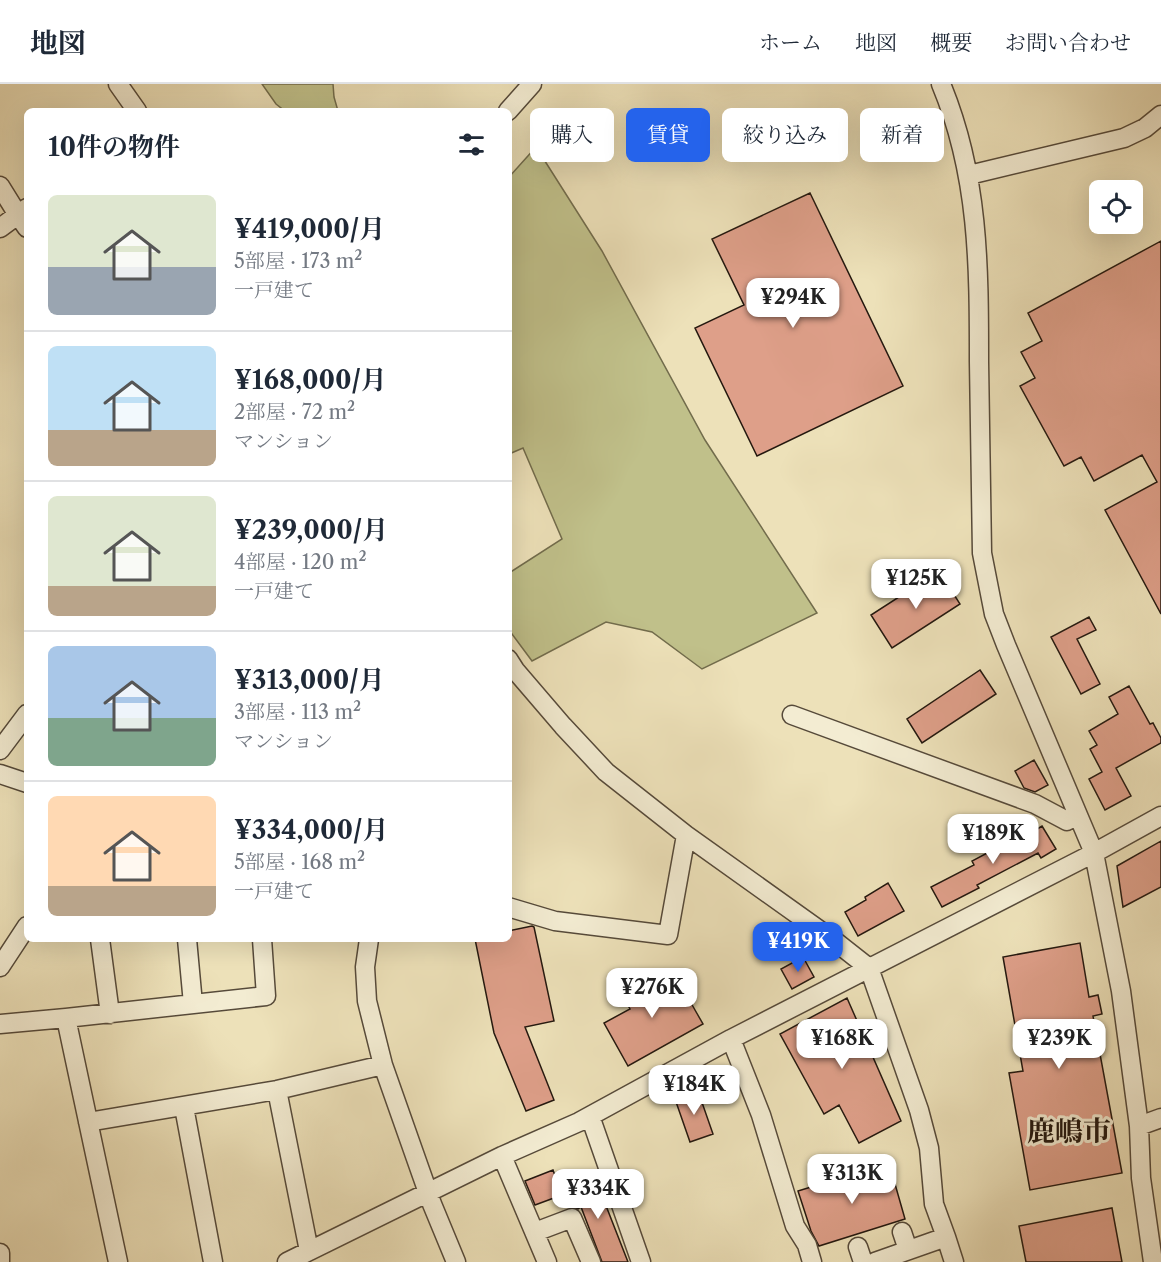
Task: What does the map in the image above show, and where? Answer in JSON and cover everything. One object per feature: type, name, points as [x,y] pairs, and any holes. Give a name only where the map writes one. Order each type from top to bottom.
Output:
[{"type":"street","points":[[118,84],[135,108]]},
{"type":"street","points":[[511,108],[532,84]]},
{"type":"street","points":[[941,84],[969,175],[973,206],[979,272],[982,553],[987,587],[1006,645],[1094,853],[1121,991],[1139,1126],[1141,1178],[1153,1262]]},
{"type":"street","points":[[969,175],[1124,138],[1145,128],[1161,115]]},
{"type":"street","points":[[0,186],[24,217],[0,228]]},
{"type":"street","points":[[512,665],[563,726],[606,772],[686,835],[869,968],[919,1110],[929,1148],[934,1204],[954,1262]]},
{"type":"street","points":[[792,715],[1035,804],[1067,821]]},
{"type":"street","points":[[0,750],[24,718]]},
{"type":"street","points":[[0,774],[24,782]]},
{"type":"street","points":[[287,1262],[502,1156],[590,1116],[1161,816]]},
{"type":"street","points":[[512,909],[555,921],[668,934],[686,835]]},
{"type":"street","points":[[0,967],[24,931]]},
{"type":"street","points":[[100,942],[110,1014]]},
{"type":"street","points":[[187,942],[193,1004]]},
{"type":"street","points":[[0,1024],[266,996],[262,942]]},
{"type":"street","points":[[369,942],[365,967],[367,1001],[383,1065],[456,1262]]},
{"type":"street","points":[[66,1018],[118,1262]]},
{"type":"street","points":[[731,1040],[761,1115],[795,1226],[807,1245],[812,1262]]},
{"type":"street","points":[[88,1122],[277,1090],[383,1065]]},
{"type":"street","points":[[277,1090],[309,1251]]},
{"type":"street","points":[[184,1107],[213,1262]]},
{"type":"street","points":[[590,1116],[641,1262]]},
{"type":"street","points":[[1139,1126],[1161,1118]]},
{"type":"street","points":[[502,1156],[547,1262]]},
{"type":"street","points":[[535,1232],[572,1218],[591,1262]]},
{"type":"street","points":[[902,1232],[908,1250]]},
{"type":"street","points":[[875,1262],[946,1237]]},
{"type":"street","points":[[0,1253],[0,1262]]},
{"type":"green space","points":[[262,84],[333,84],[337,108],[281,108]]},
{"type":"green space","points":[[530,154],[530,162],[546,162],[602,251],[705,440],[817,613],[702,669],[652,632],[606,622],[532,661],[512,634],[512,571],[562,539],[523,448],[512,453],[512,174]]},
{"type":"building","points":[[810,193],[903,386],[757,456],[695,328],[744,305],[712,239]]},
{"type":"building","points":[[1161,241],[1161,614],[1105,510],[1157,482],[1142,455],[1094,481],[1081,457],[1064,466],[1020,386],[1035,378],[1021,352],[1042,341],[1028,313]]},
{"type":"building","points":[[939,571],[960,604],[892,648],[871,615]]},
{"type":"building","points":[[1089,617],[1096,630],[1077,639],[1100,684],[1081,694],[1051,637]]},
{"type":"building","points":[[980,670],[996,694],[922,743],[907,719]]},
{"type":"building","points":[[1129,686],[1150,724],[1153,723],[1161,738],[1161,743],[1116,768],[1131,796],[1105,810],[1089,779],[1102,772],[1090,749],[1097,745],[1089,731],[1118,714],[1109,697]]},
{"type":"building","points":[[1034,760],[1048,785],[1035,792],[1024,788],[1015,771]]},
{"type":"building","points":[[1042,826],[1056,849],[1041,858],[1038,853],[977,885],[979,888],[942,907],[931,887],[974,865],[972,861]]},
{"type":"building","points":[[1161,841],[1161,887],[1123,907],[1117,866]]},
{"type":"building","points":[[888,883],[904,911],[858,936],[845,912]]},
{"type":"building","points":[[534,927],[554,1021],[525,1027],[554,1100],[526,1111],[494,1033],[476,942],[512,942],[512,930]]},
{"type":"building","points":[[1080,943],[1089,997],[1098,995],[1102,1014],[1093,1016],[1122,1173],[1030,1190],[1009,1073],[1023,1071],[1003,957]]},
{"type":"building","points":[[803,957],[814,977],[792,989],[781,969]]},
{"type":"building","points":[[667,970],[687,1006],[691,1003],[703,1024],[628,1066],[604,1023],[630,1009],[622,995]]},
{"type":"building","points":[[847,998],[901,1121],[859,1143],[839,1105],[824,1114],[780,1034]]},
{"type":"building","points":[[698,1091],[713,1134],[690,1142],[675,1099]]},
{"type":"building","points":[[889,1163],[905,1219],[819,1246],[811,1231],[798,1191]]},
{"type":"building","points":[[553,1170],[562,1195],[535,1205],[525,1181]]},
{"type":"building","points":[[597,1178],[628,1262],[602,1262],[581,1207],[578,1209],[571,1207],[565,1192]]},
{"type":"building","points":[[1112,1208],[1122,1262],[1026,1262],[1019,1226]]},
{"type":"district","name":"鹿嶋市","points":[[1069,1131]]}]
